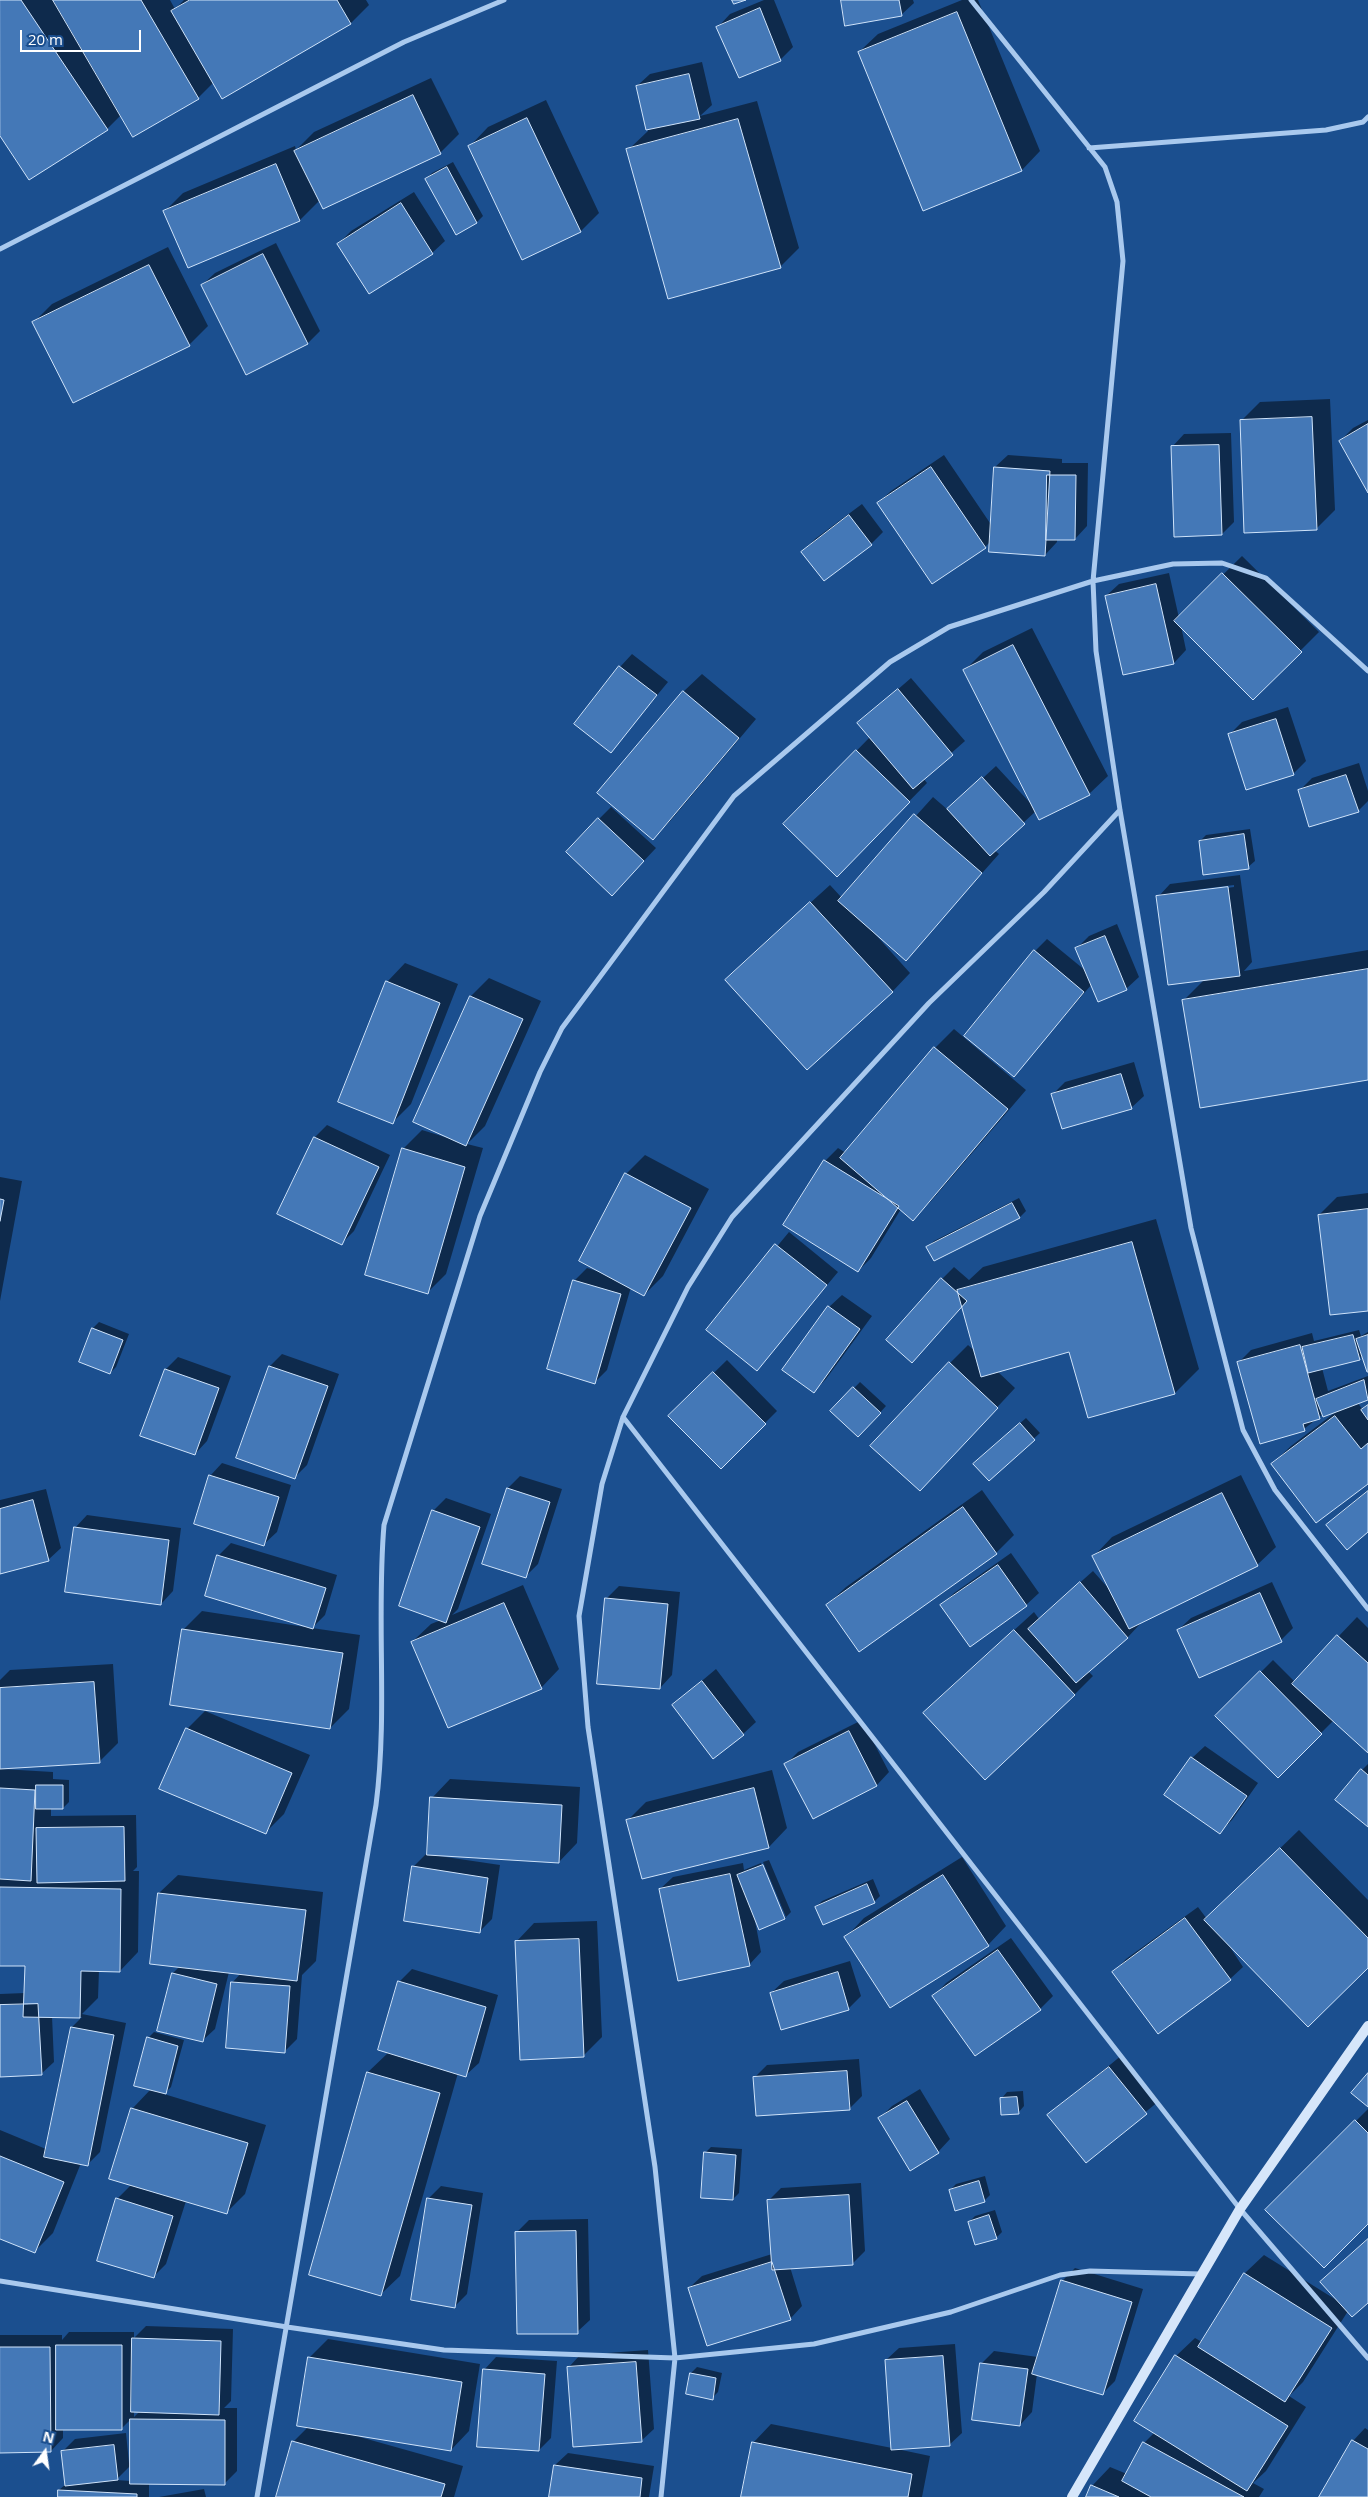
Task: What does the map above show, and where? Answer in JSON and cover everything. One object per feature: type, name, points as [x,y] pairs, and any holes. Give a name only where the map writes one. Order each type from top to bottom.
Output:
[{"type":"main road","points":[[1072,2497],[1240,2209],[1368,2026]]},
{"type":"street","points":[[0,249],[404,42],[504,0]]},
{"type":"street","points":[[971,0],[1105,167],[1118,202],[1123,261],[1094,581],[1096,651],[1120,810],[1191,1228],[1243,1430],[1274,1490],[1368,1609]]},
{"type":"street","points":[[1089,148],[1326,130],[1363,122],[1368,117]]},
{"type":"street","points":[[257,2497],[381,1765],[380,1576],[384,1525],[480,1216],[540,1072],[562,1028],[734,796],[890,662],[949,627],[1094,581],[1173,564],[1222,563],[1266,578],[1368,671]]},
{"type":"street","points":[[661,2497],[675,2358],[655,2167],[588,1728],[579,1616],[602,1484],[623,1417],[688,1287],[732,1217],[929,1003],[1044,892],[1120,810]]},
{"type":"street","points":[[623,1417],[1240,2209],[1368,2358]]},
{"type":"street","points":[[0,2281],[444,2350],[675,2358],[814,2344],[951,2312],[1060,2276],[1090,2271],[1202,2274]]},
{"type":"building","points":[[0,0],[21,0],[108,130],[29,180],[0,136]]},
{"type":"building","points":[[53,0],[141,0],[199,99],[133,137]]},
{"type":"building","points":[[190,0],[337,0],[351,24],[222,99],[171,11]]},
{"type":"building","points":[[732,0],[746,0],[734,4]]},
{"type":"building","points":[[841,0],[899,0],[902,16],[845,26]]},
{"type":"building","points":[[760,8],[781,61],[739,78],[716,27]]},
{"type":"building","points":[[957,12],[1022,171],[923,211],[858,52]]},
{"type":"building","points":[[689,74],[700,119],[646,130],[636,86]]},
{"type":"building","points":[[413,95],[441,154],[323,209],[294,151]]},
{"type":"building","points":[[527,118],[581,232],[522,260],[468,146]]},
{"type":"building","points":[[738,119],[781,268],[668,299],[626,149]]},
{"type":"building","points":[[276,164],[300,221],[188,268],[163,211]]},
{"type":"building","points":[[447,167],[477,223],[456,235],[425,179]]},
{"type":"building","points":[[401,203],[433,254],[369,294],[337,244]]},
{"type":"building","points":[[263,254],[308,344],[246,375],[201,285]]},
{"type":"building","points":[[149,265],[190,346],[73,403],[32,322]]},
{"type":"building","points":[[1312,417],[1317,530],[1244,533],[1240,420]]},
{"type":"building","points":[[1368,424],[1368,493],[1339,441]]},
{"type":"building","points":[[1219,445],[1222,535],[1174,537],[1171,446]]},
{"type":"building","points":[[931,467],[986,548],[932,584],[877,503]]},
{"type":"building","points":[[994,467],[1050,471],[1045,556],[989,552]]},
{"type":"building","points":[[1047,475],[1076,475],[1075,540],[1046,540]]},
{"type":"building","points":[[849,515],[872,545],[824,581],[801,552]]},
{"type":"building","points":[[1222,573],[1302,652],[1253,700],[1174,621]]},
{"type":"building","points":[[1156,584],[1174,664],[1123,675],[1105,596]]},
{"type":"building","points":[[1013,645],[1090,795],[1039,820],[963,670]]},
{"type":"building","points":[[619,666],[657,695],[611,753],[574,724]]},
{"type":"building","points":[[898,689],[953,755],[913,789],[857,723]]},
{"type":"building","points":[[683,691],[739,738],[653,840],[597,793]]},
{"type":"building","points":[[1276,719],[1294,775],[1246,790],[1228,734]]},
{"type":"building","points":[[856,750],[910,802],[837,877],[783,824]]},
{"type":"building","points":[[1346,775],[1359,812],[1309,827],[1298,790]]},
{"type":"building","points":[[982,777],[1025,824],[990,856],[947,809]]},
{"type":"building","points":[[914,814],[982,873],[906,961],[838,901]]},
{"type":"building","points":[[598,818],[644,861],[612,896],[566,852]]},
{"type":"building","points":[[1244,834],[1249,869],[1203,875],[1199,841]]},
{"type":"building","points":[[1228,887],[1240,976],[1168,985],[1156,896]]},
{"type":"building","points":[[810,902],[893,992],[807,1070],[725,980]]},
{"type":"building","points":[[1105,936],[1127,990],[1098,1002],[1075,948]]},
{"type":"building","points":[[1034,950],[1084,992],[1014,1077],[964,1036]]},
{"type":"building","points":[[1368,969],[1368,1080],[1200,1108],[1182,1000]]},
{"type":"building","points":[[386,981],[440,1003],[393,1124],[338,1102]]},
{"type":"building","points":[[470,996],[523,1019],[466,1146],[413,1122]]},
{"type":"building","points":[[934,1047],[1008,1109],[913,1221],[840,1158]]},
{"type":"building","points":[[1121,1074],[1132,1109],[1062,1129],[1051,1094]]},
{"type":"building","points":[[314,1137],[379,1167],[342,1245],[277,1214]]},
{"type":"building","points":[[402,1148],[465,1167],[428,1294],[365,1275]]},
{"type":"building","points":[[824,1160],[899,1206],[858,1272],[783,1225]]},
{"type":"building","points":[[625,1173],[691,1208],[644,1296],[579,1261]]},
{"type":"building","points":[[0,1199],[4,1200],[0,1221]]},
{"type":"building","points":[[1012,1203],[1020,1218],[934,1261],[926,1247]]},
{"type":"building","points":[[1368,1209],[1368,1311],[1330,1315],[1318,1215]]},
{"type":"building","points":[[1132,1242],[1175,1394],[1088,1418],[1069,1352],[981,1377],[957,1290]]},
{"type":"building","points":[[775,1244],[827,1285],[757,1371],[706,1330]]},
{"type":"building","points":[[941,1278],[967,1301],[912,1363],[886,1340]]},
{"type":"building","points":[[573,1280],[621,1294],[595,1384],[547,1369]]},
{"type":"building","points":[[828,1306],[860,1329],[814,1393],[782,1370]]},
{"type":"building","points":[[92,1328],[123,1340],[110,1374],[79,1362]]},
{"type":"building","points":[[1353,1335],[1360,1360],[1308,1373],[1302,1347]]},
{"type":"building","points":[[1368,1335],[1368,1372],[1367,1372],[1356,1339]]},
{"type":"building","points":[[1300,1345],[1320,1419],[1303,1424],[1305,1431],[1260,1444],[1237,1362]]},
{"type":"building","points":[[949,1362],[998,1408],[920,1491],[870,1446]]},
{"type":"building","points":[[269,1366],[328,1386],[295,1479],[236,1458]]},
{"type":"building","points":[[165,1369],[219,1388],[195,1455],[140,1436]]},
{"type":"building","points":[[713,1372],[766,1424],[721,1469],[668,1416]]},
{"type":"building","points":[[1364,1380],[1368,1400],[1323,1417],[1316,1399]]},
{"type":"building","points":[[853,1387],[881,1413],[858,1437],[830,1411]]},
{"type":"building","points":[[1368,1405],[1368,1420],[1361,1410]]},
{"type":"building","points":[[1335,1416],[1361,1449],[1368,1443],[1368,1484],[1316,1523],[1271,1464]]},
{"type":"building","points":[[1020,1423],[1035,1440],[989,1481],[973,1464]]},
{"type":"building","points":[[209,1475],[279,1497],[264,1546],[194,1524]]},
{"type":"building","points":[[507,1488],[550,1502],[526,1578],[482,1564]]},
{"type":"building","points":[[1368,1491],[1368,1532],[1347,1550],[1326,1525]]},
{"type":"building","points":[[1222,1493],[1258,1566],[1129,1629],[1092,1556]]},
{"type":"building","points":[[33,1500],[49,1561],[0,1574],[0,1509]]},
{"type":"building","points":[[963,1507],[997,1554],[859,1652],[826,1605]]},
{"type":"building","points":[[432,1510],[480,1527],[446,1623],[399,1606]]},
{"type":"building","points":[[74,1527],[169,1540],[161,1605],[65,1592]]},
{"type":"building","points":[[217,1555],[326,1588],[313,1629],[205,1596]]},
{"type":"building","points":[[998,1565],[1027,1606],[970,1647],[940,1605]]},
{"type":"building","points":[[1080,1582],[1128,1638],[1076,1683],[1028,1629]]},
{"type":"building","points":[[1260,1593],[1282,1642],[1199,1678],[1177,1630]]},
{"type":"building","points":[[605,1598],[668,1604],[660,1689],[597,1684]]},
{"type":"building","points":[[504,1603],[542,1689],[448,1728],[411,1642]]},
{"type":"building","points":[[182,1629],[343,1653],[330,1729],[170,1705]]},
{"type":"building","points":[[1014,1630],[1075,1695],[985,1780],[923,1713]]},
{"type":"building","points":[[1337,1635],[1368,1663],[1368,1753],[1292,1684]]},
{"type":"building","points":[[1260,1671],[1322,1734],[1278,1778],[1215,1716]]},
{"type":"building","points":[[702,1681],[744,1735],[713,1759],[672,1705]]},
{"type":"building","points":[[94,1682],[100,1763],[0,1769],[0,1688]]},
{"type":"building","points":[[186,1728],[292,1773],[266,1834],[159,1789]]},
{"type":"building","points":[[849,1731],[877,1786],[813,1819],[784,1764]]},
{"type":"building","points":[[1191,1757],[1247,1796],[1220,1834],[1164,1795]]},
{"type":"building","points":[[1361,1769],[1368,1775],[1368,1827],[1335,1800]]},
{"type":"building","points":[[36,1785],[63,1785],[63,1809],[36,1809]]},
{"type":"building","points":[[0,1788],[35,1790],[31,1881],[0,1879]]},
{"type":"building","points":[[754,1788],[769,1848],[642,1879],[626,1820]]},
{"type":"building","points":[[430,1797],[562,1805],[559,1863],[427,1855]]},
{"type":"building","points":[[124,1827],[125,1881],[37,1883],[36,1828]]},
{"type":"building","points":[[1280,1848],[1368,1938],[1368,1968],[1308,2027],[1204,1920]]},
{"type":"building","points":[[763,1865],[785,1919],[759,1930],[737,1875]]},
{"type":"building","points":[[412,1866],[488,1878],[480,1933],[404,1921]]},
{"type":"building","points":[[730,1874],[750,1966],[678,1981],[659,1889]]},
{"type":"building","points":[[943,1875],[989,1946],[890,2008],[844,1937]]},
{"type":"building","points":[[867,1884],[875,1903],[823,1925],[815,1907]]},
{"type":"building","points":[[0,1887],[121,1889],[120,1972],[81,1971],[80,2018],[23,2017],[25,1966],[0,1966]]},
{"type":"building","points":[[158,1893],[306,1910],[297,1981],[150,1964]]},
{"type":"building","points":[[1185,1918],[1231,1980],[1158,2034],[1112,1972]]},
{"type":"building","points":[[579,1939],[584,2057],[520,2060],[515,1941]]},
{"type":"building","points":[[998,1950],[1041,2010],[975,2056],[932,1996]]},
{"type":"building","points":[[838,1972],[849,2010],[781,2030],[770,1993]]},
{"type":"building","points":[[172,1973],[217,1984],[203,2042],[157,2031]]},
{"type":"building","points":[[398,1981],[486,2007],[466,2077],[378,2050]]},
{"type":"building","points":[[231,1982],[290,1986],[285,2053],[226,2048]]},
{"type":"building","points":[[38,2004],[42,2075],[0,2077],[0,2005]]},
{"type":"building","points":[[71,2027],[114,2035],[88,2166],[44,2157]]},
{"type":"building","points":[[147,2037],[178,2046],[166,2094],[134,2086]]},
{"type":"building","points":[[1109,2067],[1147,2114],[1086,2163],[1047,2115]]},
{"type":"building","points":[[847,2071],[850,2110],[756,2116],[753,2077]]},
{"type":"building","points":[[367,2072],[440,2093],[381,2296],[309,2275]]},
{"type":"building","points":[[1368,2073],[1368,2107],[1351,2093]]},
{"type":"building","points":[[1017,2097],[1019,2114],[1001,2115],[1000,2098]]},
{"type":"building","points":[[907,2101],[939,2153],[910,2171],[878,2118]]},
{"type":"building","points":[[131,2108],[248,2143],[227,2214],[109,2179]]},
{"type":"building","points":[[1355,2120],[1368,2133],[1368,2224],[1324,2268],[1265,2210]]},
{"type":"building","points":[[704,2152],[736,2155],[733,2200],[701,2198]]},
{"type":"building","points":[[0,2156],[64,2182],[35,2253],[0,2239]]},
{"type":"building","points":[[979,2181],[985,2202],[955,2211],[949,2190]]},
{"type":"building","points":[[849,2195],[853,2265],[772,2270],[767,2200]]},
{"type":"building","points":[[116,2198],[173,2216],[154,2278],[97,2261]]},
{"type":"building","points":[[427,2198],[472,2205],[455,2308],[411,2300]]},
{"type":"building","points":[[989,2215],[997,2239],[975,2245],[968,2222]]},
{"type":"building","points":[[576,2231],[578,2334],[517,2334],[515,2232]]},
{"type":"building","points":[[1368,2239],[1368,2303],[1352,2317],[1320,2282]]},
{"type":"building","points":[[772,2262],[791,2320],[707,2346],[688,2288]]},
{"type":"building","points":[[1244,2273],[1332,2328],[1285,2402],[1198,2347]]},
{"type":"building","points":[[1061,2280],[1132,2302],[1103,2395],[1032,2374]]},
{"type":"building","points":[[132,2338],[221,2341],[219,2415],[131,2412]]},
{"type":"building","points":[[56,2345],[122,2345],[122,2430],[56,2430]]},
{"type":"building","points":[[0,2347],[50,2347],[51,2452],[0,2453]]},
{"type":"building","points":[[1175,2355],[1288,2426],[1247,2491],[1134,2421]]},
{"type":"building","points":[[943,2356],[950,2446],[891,2450],[885,2360]]},
{"type":"building","points":[[308,2357],[462,2382],[451,2451],[297,2426]]},
{"type":"building","points":[[636,2362],[642,2442],[573,2447],[567,2367]]},
{"type":"building","points":[[980,2363],[1028,2369],[1020,2426],[972,2420]]},
{"type":"building","points":[[483,2369],[545,2374],[539,2451],[477,2447]]},
{"type":"building","points":[[690,2373],[716,2378],[713,2400],[686,2394]]},
{"type":"building","points":[[130,2419],[225,2420],[225,2485],[130,2484]]},
{"type":"building","points":[[1352,2440],[1368,2449],[1368,2497],[1319,2497]]},
{"type":"building","points":[[292,2441],[445,2484],[441,2497],[276,2497]]},
{"type":"building","points":[[752,2442],[912,2474],[908,2497],[741,2497]]},
{"type":"building","points":[[1143,2442],[1244,2497],[1151,2497],[1122,2481]]},
{"type":"building","points":[[114,2445],[118,2480],[65,2486],[61,2451]]},
{"type":"building","points":[[554,2465],[642,2478],[640,2497],[549,2497]]},
{"type":"building","points":[[1091,2485],[1119,2497],[1086,2497]]},
{"type":"building","points":[[58,2490],[137,2494],[137,2497],[58,2497]]}]
